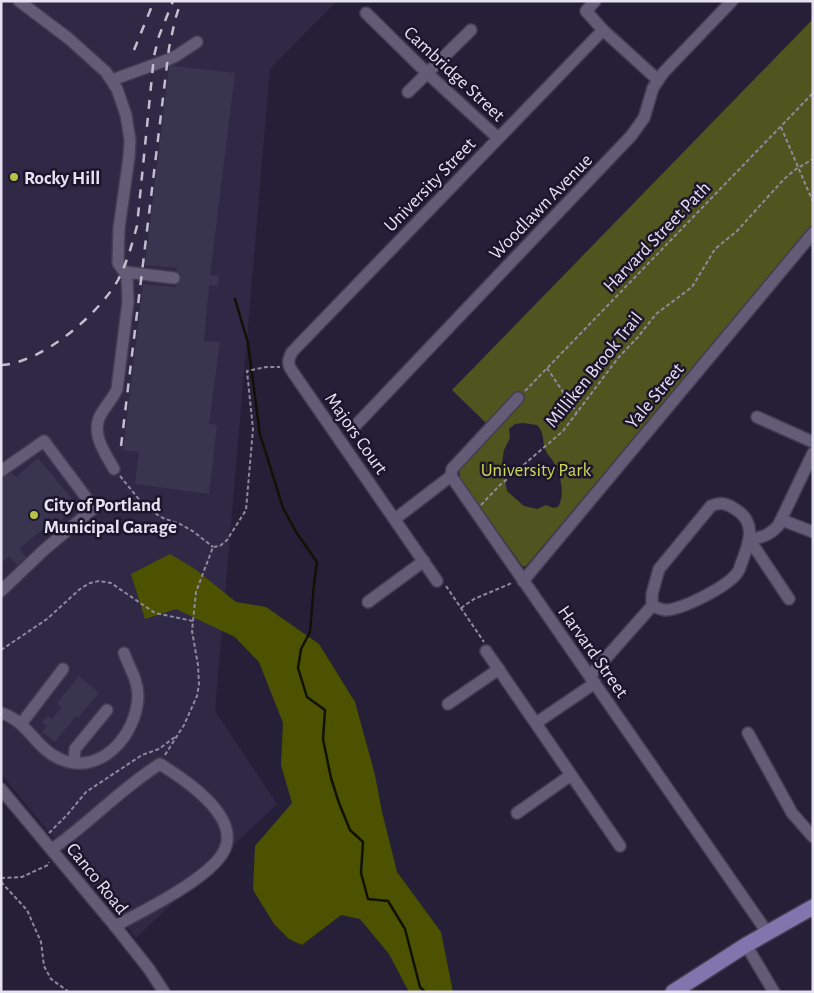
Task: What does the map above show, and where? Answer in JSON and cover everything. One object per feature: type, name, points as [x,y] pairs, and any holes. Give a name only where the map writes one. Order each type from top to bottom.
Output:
[{"type":"main road","points":[[673,992],[767,932],[813,907]]},
{"type":"street","points":[[19,1],[99,64],[112,80],[121,98],[126,115],[130,140],[119,235],[118,263],[125,272],[128,281],[128,302],[117,389],[114,397],[100,416],[97,430],[102,446],[114,469]]},
{"type":"street","points":[[595,1],[586,11],[603,30],[658,80]]},
{"type":"street","name":"Woodlawn Avenue","points":[[356,424],[631,136],[644,118],[653,88],[658,80],[732,1]]},
{"type":"street","name":"Cambridge Street","points":[[366,13],[427,73],[498,138]]},
{"type":"street","points":[[408,92],[471,30]]},
{"type":"street","name":"University Street","points":[[290,368],[288,363],[292,352],[603,30]]},
{"type":"street","points":[[112,80],[168,60],[197,42]]},
{"type":"street","name":"Yale Street","points":[[522,580],[813,233]]},
{"type":"street","points":[[125,272],[174,278]]},
{"type":"street","name":"Majors Court","points":[[290,368],[437,581]]},
{"type":"street","points":[[395,519],[451,476],[452,469],[518,398]]},
{"type":"street","points":[[757,417],[813,442]]},
{"type":"street","points":[[1,470],[44,441],[94,508],[44,550],[1,591]]},
{"type":"street","points":[[749,539],[761,538],[770,534],[782,520],[813,453]]},
{"type":"street","name":"Harvard Street","points":[[451,476],[767,932]]},
{"type":"street","points":[[536,723],[593,679],[652,606],[652,594],[660,569],[711,506],[719,502],[729,505],[746,517],[750,528],[749,539],[737,573],[716,589],[694,602],[665,610],[652,606]]},
{"type":"street","points":[[782,520],[813,532]]},
{"type":"street","points":[[749,539],[790,599]]},
{"type":"street","points":[[368,602],[424,561]]},
{"type":"street","points":[[486,651],[620,846]]},
{"type":"street","points":[[1,713],[15,719],[44,750],[62,760],[83,763],[100,758],[114,749],[125,737],[133,724],[137,709],[138,693],[135,677],[124,652]]},
{"type":"street","points":[[21,724],[62,669]]},
{"type":"street","points":[[448,704],[498,669]]},
{"type":"street","points":[[74,762],[75,749],[107,710]]},
{"type":"street","points":[[748,733],[792,813],[813,837]]},
{"type":"street","points":[[52,849],[80,828],[144,773],[160,764],[175,773],[207,799],[219,814],[226,830],[226,846],[219,859],[180,890],[115,926]]},
{"type":"street","points":[[517,813],[571,775]]},
{"type":"street","name":"Canco Road","points":[[1,789],[115,926],[149,969],[164,992]]},
{"type":"street","points":[[746,945],[774,992]]},
{"type":"path","name":"Harvard Street Path","points":[[518,398],[812,95]]},
{"type":"path","points":[[781,127],[813,202]]},
{"type":"path","name":"Milliken Brook Trail","points":[[475,511],[499,486],[563,431],[618,358],[656,314],[692,287],[715,249],[737,232],[784,180],[798,168],[813,159]]},
{"type":"path","points":[[114,469],[146,508],[194,532],[213,547],[220,546],[227,540],[246,510],[253,429],[247,371],[266,367],[290,368]]},
{"type":"path","points":[[547,368],[576,414]]},
{"type":"path","points":[[158,766],[184,725],[197,696],[199,684],[198,665],[192,631],[196,592],[213,547]]},
{"type":"path","points":[[461,608],[474,599],[522,580]]},
{"type":"path","points":[[1,650],[47,619],[80,589],[90,583],[99,581],[111,583],[155,613],[193,620]]},
{"type":"path","points":[[437,581],[445,584],[487,645],[486,651]]},
{"type":"path","points":[[43,838],[67,815],[86,792],[142,755],[159,748],[177,736]]},
{"type":"path","points":[[1,880],[22,877],[48,865],[52,849]]},
{"type":"path","points":[[1,880],[27,910],[41,942],[44,966],[51,978],[69,992]]},
{"type":"shaded area","points":[[1,1],[337,1],[270,69],[215,711],[277,804],[136,938],[1,774]]},
{"type":"shaded area","points":[[170,554],[195,569],[236,602],[266,607],[319,644],[355,702],[375,775],[397,872],[441,932],[453,992],[409,992],[389,954],[360,919],[341,915],[302,945],[289,939],[274,924],[253,890],[255,846],[292,803],[281,765],[283,723],[259,662],[235,637],[176,609],[145,619],[131,574]]},
{"type":"green space","name":"University Park","points":[[813,19],[813,224],[527,565],[523,567],[460,479],[459,470],[524,400],[517,391],[486,423],[452,390]],"holes":[[[515,424],[537,425],[542,432],[547,452],[560,477],[562,496],[558,507],[553,508],[546,505],[537,509],[524,506],[507,491],[502,463],[504,450],[510,438],[509,429]]]},
{"type":"building","points":[[169,67],[235,73],[210,275],[219,276],[218,286],[209,285],[204,341],[220,342],[209,424],[217,425],[209,494],[135,484],[139,452],[123,450],[143,284],[175,287],[181,279],[177,268],[145,265]]},
{"type":"building","name":"City of Portland Municipal Garage","points":[[38,458],[78,506],[53,527],[50,523],[19,549],[26,557],[17,565],[9,556],[1,563],[1,479],[12,473],[16,477]]},
{"type":"building","points":[[79,676],[99,693],[78,718],[76,716],[55,742],[42,732],[47,726],[42,722],[48,716],[52,719],[62,707],[57,703]]},
{"type":"waterway","points":[[235,299],[248,343],[260,435],[283,508],[296,532],[317,562],[310,632],[301,649],[298,668],[307,697],[325,710],[323,739],[331,778],[350,830],[363,842],[361,873],[368,899],[388,901],[405,929],[420,987],[425,992]]},
{"type":"railway","points":[[134,50],[154,1]]},
{"type":"railway","points":[[1,365],[34,356],[67,335],[97,308],[109,294],[121,274],[137,226],[154,56],[159,36],[173,1]]},
{"type":"railway","points":[[121,446],[169,48],[181,1]]},
{"type":"place","name":"Rocky Hill","points":[[14,177]]},
{"type":"place","name":"City of Portland Municipal Garage","points":[[34,515]]}]
